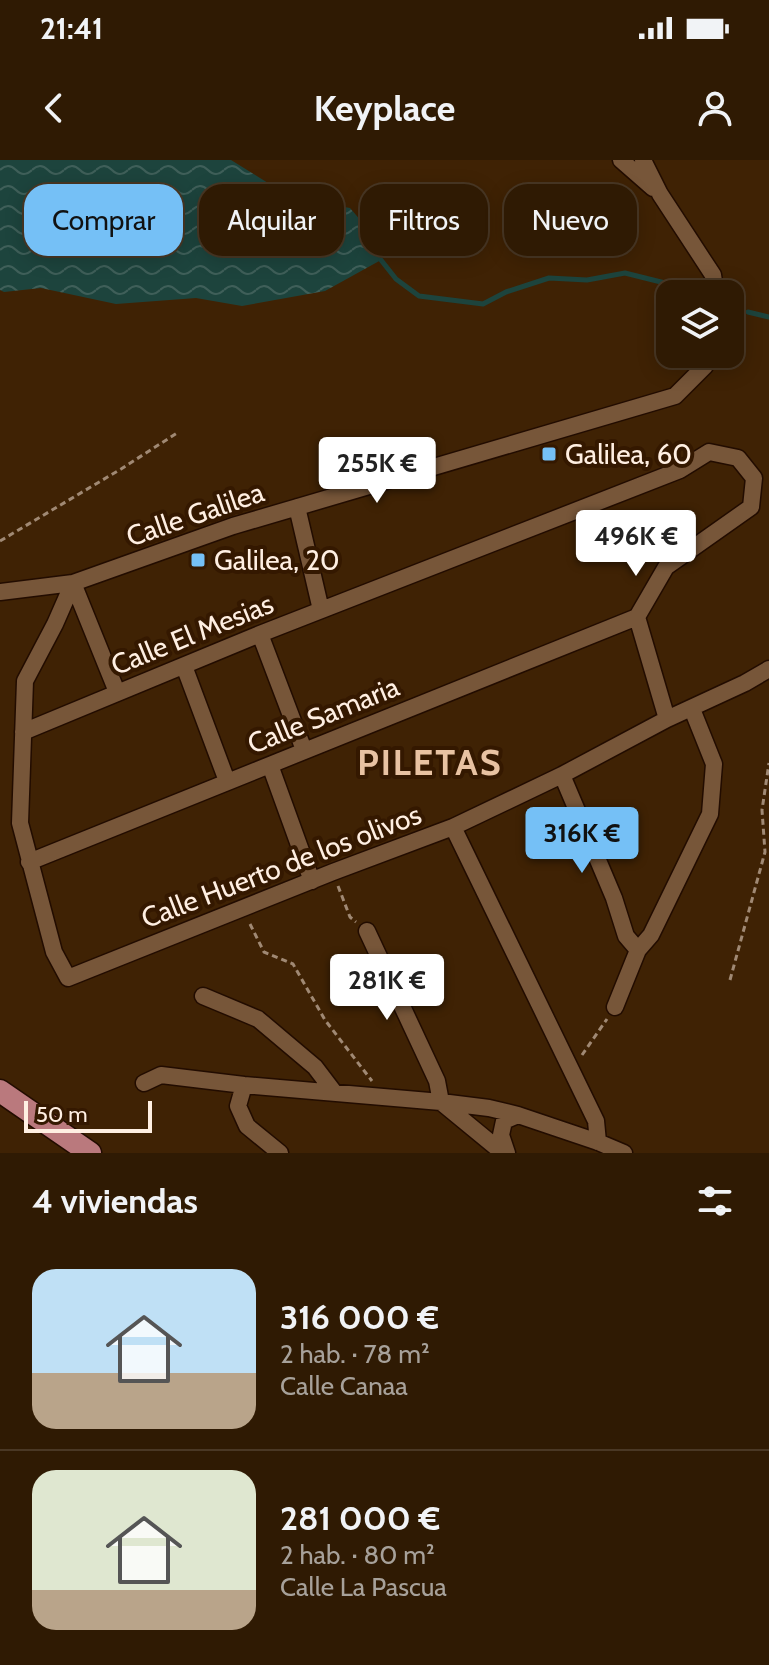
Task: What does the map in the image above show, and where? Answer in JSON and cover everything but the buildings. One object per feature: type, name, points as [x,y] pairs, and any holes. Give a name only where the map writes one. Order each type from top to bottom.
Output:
[{"type":"main road","points":[[0,1091],[90,1153]]},
{"type":"street","points":[[621,160],[660,194]]},
{"type":"street","points":[[643,160],[660,194],[714,280]]},
{"type":"street","name":"Calle Galilea","points":[[1,593],[73,583],[233,526],[675,396],[703,368]]},
{"type":"street","name":"Calle El Mesias","points":[[23,732],[260,634],[680,470],[709,452],[738,458],[754,478],[751,507],[666,567],[637,617]]},
{"type":"street","points":[[297,507],[321,610]]},
{"type":"street","points":[[73,583],[117,692]]},
{"type":"street","points":[[29,862],[20,823],[25,681],[73,583]]},
{"type":"street","points":[[637,617],[667,719]]},
{"type":"street","name":"Calle Samaria","points":[[29,862],[637,617]]},
{"type":"street","points":[[260,634],[304,750]]},
{"type":"street","points":[[184,666],[227,781]]},
{"type":"street","name":"Calle Huerto de los olivos","points":[[29,862],[54,952],[68,978],[453,827],[769,669]]},
{"type":"street","points":[[615,1007],[638,950],[651,935],[710,814],[714,764],[692,709]]},
{"type":"street","points":[[270,765],[312,881]]},
{"type":"street","points":[[562,775],[614,898],[626,936],[638,950]]},
{"type":"street","points":[[453,827],[596,1121],[598,1142]]},
{"type":"street","points":[[367,931],[437,1081],[441,1102],[505,1153]]},
{"type":"street","points":[[203,996],[258,1019],[315,1067],[334,1092]]},
{"type":"street","points":[[144,1083],[161,1075],[489,1108],[518,1115],[624,1153]]},
{"type":"street","points":[[244,1085],[238,1106],[247,1126],[280,1153]]},
{"type":"street","points":[[505,1153],[501,1135],[504,1121],[518,1115]]},
{"type":"path","points":[[0,541],[177,433]]},
{"type":"path","points":[[730,980],[765,852],[762,810],[769,763]]},
{"type":"path","points":[[333,872],[350,917],[367,931]]},
{"type":"path","points":[[243,908],[264,952],[293,964],[325,1020],[384,1096]]},
{"type":"path","points":[[571,1072],[615,1007]]},
{"type":"water","points":[[0,160],[231,160],[270,184],[199,184],[199,256],[344,256],[344,207],[350,208],[360,220],[360,256],[380,256],[381,260],[325,291],[242,306],[196,298],[116,304],[41,288],[0,290]]},
{"type":"waterway","points":[[381,260],[396,279],[419,296],[483,304],[506,292],[549,278],[587,280],[625,273],[656,281]]},
{"type":"waterway","points":[[748,312],[769,317]]},
{"type":"place","name":"Galilea, 60","points":[[549,454]]},
{"type":"place","name":"Galilea, 20","points":[[198,560]]},
{"type":"district","name":"PILETAS","points":[[430,762]]}]
